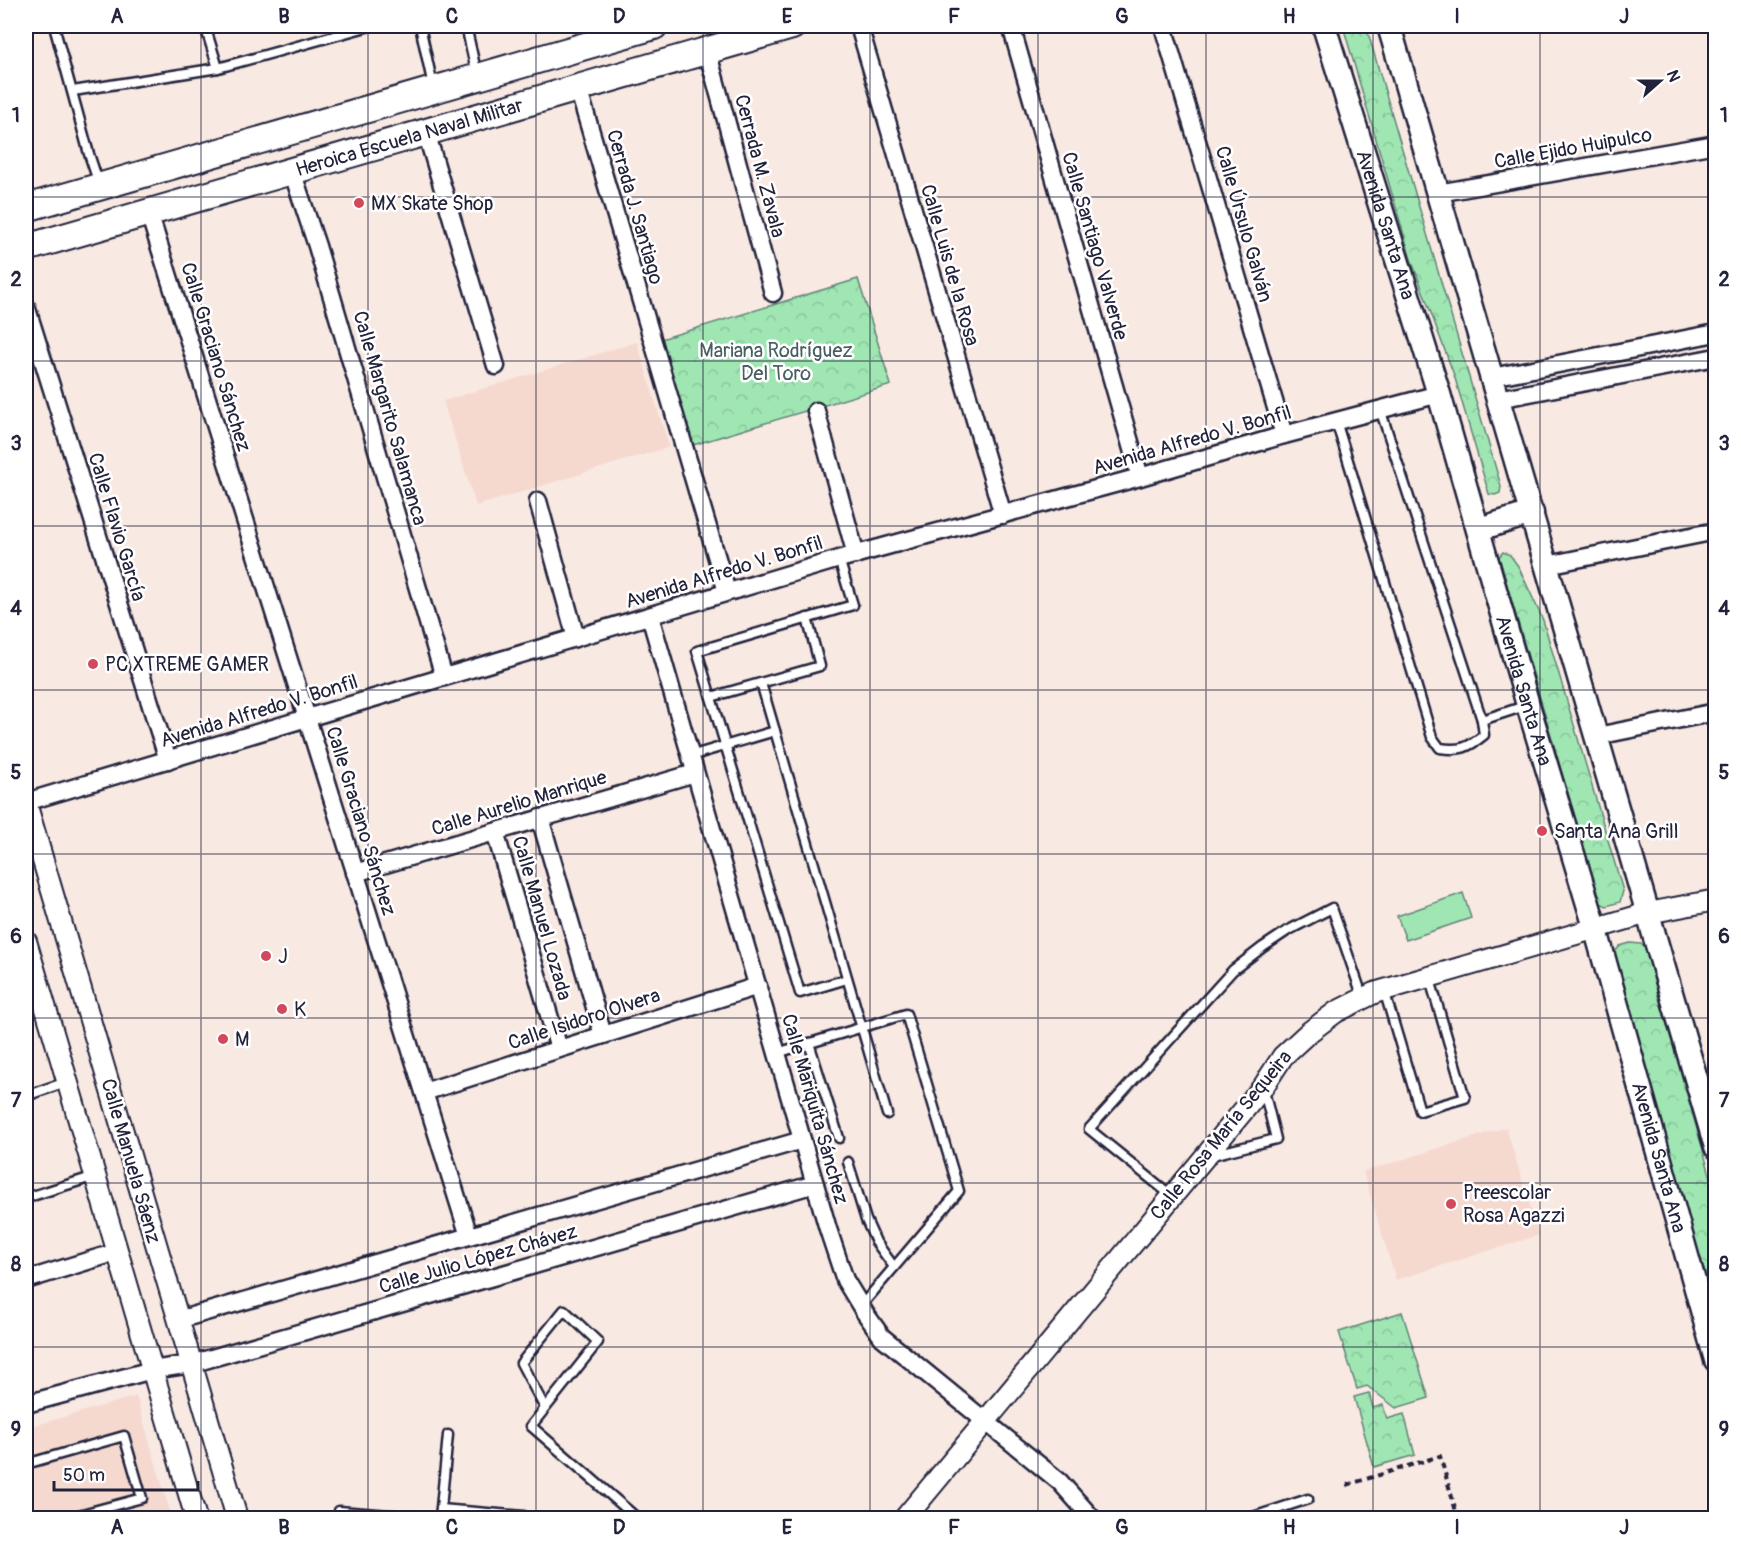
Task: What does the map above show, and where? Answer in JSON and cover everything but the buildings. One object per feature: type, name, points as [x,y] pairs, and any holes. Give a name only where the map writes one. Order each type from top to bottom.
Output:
[{"type":"main road","name":"Heroica Escuela Naval Militar","points":[[26,208],[654,26]]},
{"type":"main road","name":"Heroica Escuela Naval Militar","points":[[26,248],[792,26]]},
{"type":"main road","name":"Avenida Santa Ana","points":[[1324,26],[1479,529],[1528,705],[1595,927],[1716,1360]]},
{"type":"main road","points":[[1389,26],[1716,1147]]},
{"type":"main road","points":[[1479,529],[1532,513]]},
{"type":"street","name":"Calle Luis de la Rosa","points":[[859,26],[1003,515]]},
{"type":"street","name":"Calle Santiago Valverde","points":[[1011,26],[1140,477]]},
{"type":"street","name":"Calle Úrsulo Galván","points":[[1163,26],[1284,435]]},
{"type":"street","name":"Cerrada M. Zavala","points":[[707,50],[772,293]]},
{"type":"street","name":"Cerrada J. Santiago","points":[[578,88],[727,592]]},
{"type":"street","points":[[426,132],[496,366]]},
{"type":"street","name":"Calle Ejido Huipulco","points":[[1438,193],[1716,144]]},
{"type":"street","name":"Calle Margarito Salamanca","points":[[291,171],[317,246],[444,677]]},
{"type":"street","name":"Calle Graciano Sánchez","points":[[149,213],[469,1236]]},
{"type":"street","name":"Calle Flavio García","points":[[26,306],[168,760]]},
{"type":"street","points":[[1495,388],[1716,333]]},
{"type":"street","points":[[1495,388],[1716,357]]},
{"type":"street","name":"Avenida Alfredo V. Bonfil","points":[[26,803],[839,559],[1439,394]]},
{"type":"street","points":[[816,411],[856,555]]},
{"type":"street","points":[[538,501],[576,638]]},
{"type":"street","points":[[1547,565],[1716,531]]},
{"type":"street","name":"Calle Mariquita Sánchez","points":[[650,616],[802,1140],[845,1280],[882,1337],[1060,1482],[1092,1518]]},
{"type":"street","points":[[1597,736],[1716,712]]},
{"type":"street","name":"Calle Aurelio Manrique","points":[[356,873],[540,818],[693,764]]},
{"type":"street","name":"Calle Manuela Sáenz","points":[[26,803],[237,1518]]},
{"type":"street","name":"Calle Manuel Lozada","points":[[540,818],[603,1035]]},
{"type":"street","name":"Calle Manuel Lozada","points":[[495,832],[559,1049]]},
{"type":"street","name":"Calle Rosa María Sequeira","points":[[905,1518],[1263,1087],[1283,1056],[1308,1033],[1336,1012],[1384,990],[1595,927],[1648,913],[1716,900]]},
{"type":"street","name":"Calle Manuela Sáenz","points":[[27,951],[196,1518]]},
{"type":"street","name":"Calle Isidoro Olvera","points":[[424,1092],[758,986]]},
{"type":"street","name":"Calle Julio López Chávez","points":[[178,1320],[802,1140]]},
{"type":"street","name":"Calle Julio López Chávez","points":[[26,1404],[152,1370],[191,1364],[815,1184]]},
{"type":"street","points":[[26,1280],[117,1252]]},
{"type":"lane","points":[[54,26],[100,186]]},
{"type":"lane","points":[[205,26],[218,68]]},
{"type":"lane","points":[[73,91],[218,68],[370,26]]},
{"type":"lane","points":[[420,26],[433,90]]},
{"type":"lane","points":[[466,26],[477,78]]},
{"type":"lane","points":[[1336,421],[1432,738],[1440,748],[1456,751],[1472,745],[1484,735],[1482,720],[1380,409]]},
{"type":"lane","points":[[839,559],[853,605],[697,651],[800,993],[848,979]]},
{"type":"lane","points":[[711,697],[820,666],[807,618]]},
{"type":"lane","points":[[761,683],[887,1114]]},
{"type":"lane","points":[[1482,720],[1528,705]]},
{"type":"lane","points":[[693,764],[725,746],[775,731]]},
{"type":"lane","points":[[1172,1197],[1089,1129],[1233,970],[1263,946],[1332,908],[1363,998]]},
{"type":"lane","points":[[1384,990],[1420,1111],[1465,1098],[1429,976]]},
{"type":"lane","points":[[777,1053],[906,1014],[959,1191],[861,1307]]},
{"type":"lane","points":[[809,1043],[839,1138]]},
{"type":"lane","points":[[26,1095],[67,1082]]},
{"type":"lane","points":[[1204,1157],[1276,1139],[1263,1087]]},
{"type":"lane","points":[[848,1162],[866,1220],[876,1242],[894,1267]]},
{"type":"lane","points":[[26,1198],[95,1176]]},
{"type":"lane","points":[[545,1408],[521,1363],[564,1310],[598,1342],[531,1426],[637,1518]]},
{"type":"lane","points":[[440,1518],[448,1435]]},
{"type":"lane","points":[[26,1464],[124,1436],[142,1498],[67,1518]]},
{"type":"lane","points":[[1250,1518],[1308,1499]]},
{"type":"lane","points":[[441,1509],[524,1516]]},
{"type":"lane","points":[[339,1511],[429,1518]]},
{"type":"path","points":[[1347,1485],[1440,1456],[1458,1518]]},
{"type":"shaded area","points":[[637,342],[669,447],[476,506],[443,401]]},
{"type":"shaded area","name":"Preescolar Rosa Agazzi","points":[[1506,1127],[1539,1235],[1396,1280],[1363,1172]]},
{"type":"shaded area","points":[[136,1396],[172,1518],[26,1518],[26,1428]]},
{"type":"green space","points":[[1343,26],[1366,26],[1501,486],[1500,493],[1495,495],[1489,494],[1454,375],[1411,259]]},
{"type":"green space","name":"Mariana Rodríguez Del Toro","points":[[858,279],[891,385],[693,445],[661,339]]},
{"type":"green space","points":[[1503,552],[1510,555],[1518,566],[1543,620],[1623,891],[1620,902],[1607,906],[1600,903],[1499,557]]},
{"type":"green space","points":[[1463,893],[1471,918],[1406,940],[1397,916]]},
{"type":"green space","points":[[1630,943],[1641,944],[1647,950],[1715,1192],[1715,1309],[1617,972],[1613,954],[1620,946]]},
{"type":"green space","points":[[1402,1312],[1429,1398],[1396,1408],[1367,1386],[1357,1389],[1339,1332]]},
{"type":"green space","points":[[1369,1393],[1373,1408],[1383,1405],[1387,1419],[1404,1414],[1415,1455],[1374,1467],[1354,1397]]},
{"type":"place","name":"MX Skate Shop","points":[[359,203]]},
{"type":"place","name":"PC XTREME GAMER","points":[[93,664]]},
{"type":"place","name":"Santa Ana Grill","points":[[1542,831]]},
{"type":"place","name":"J","points":[[266,956]]},
{"type":"place","name":"K","points":[[282,1009]]},
{"type":"place","name":"M","points":[[223,1039]]},
{"type":"place","name":"Preescolar Rosa Agazzi","points":[[1451,1204]]}]
